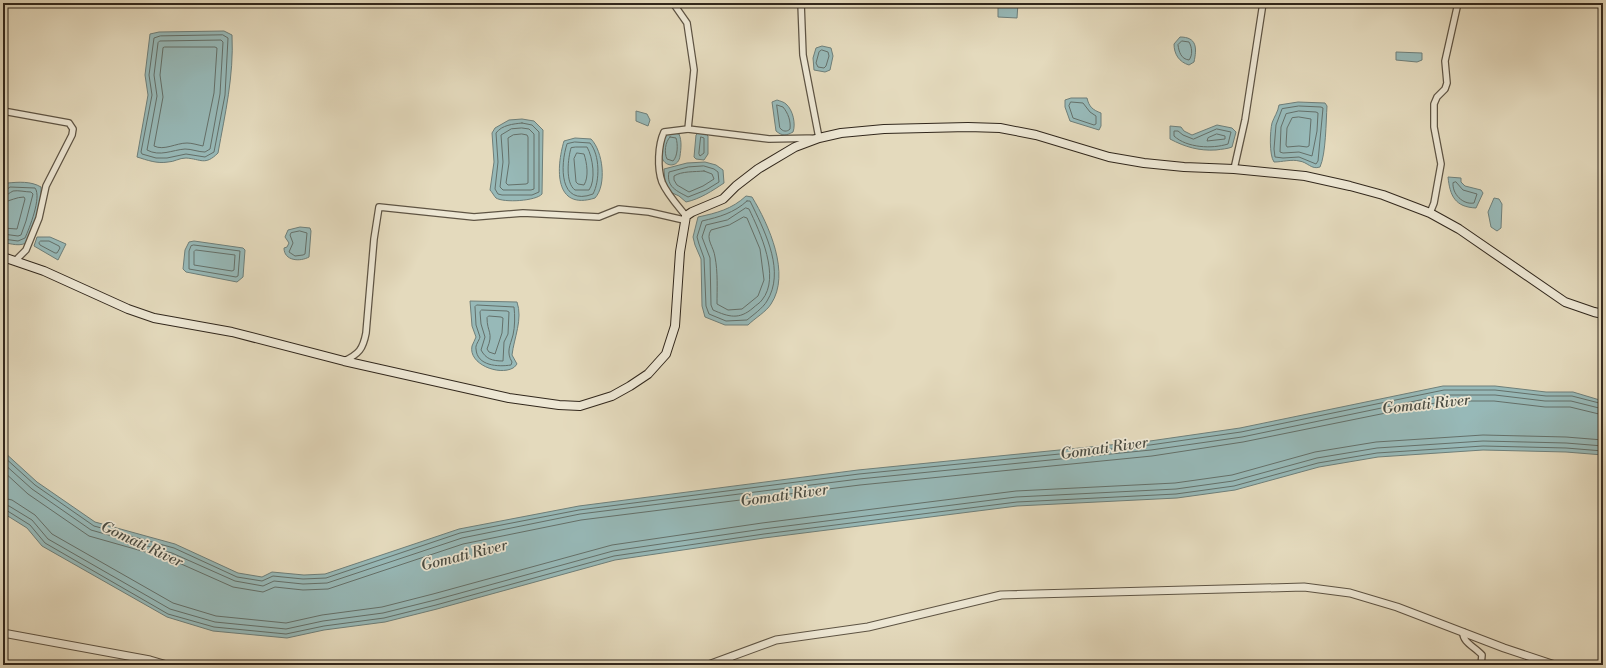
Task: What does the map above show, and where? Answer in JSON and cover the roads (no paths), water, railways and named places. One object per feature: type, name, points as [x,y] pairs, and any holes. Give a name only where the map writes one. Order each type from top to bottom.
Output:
[{"type":"main road","points":[[3,257],[44,271],[128,309],[154,318],[232,332],[344,361],[509,398],[559,405],[580,406],[612,396],[648,374],[666,354],[675,326],[680,252],[685,218],[692,212],[723,199],[736,186],[758,169],[795,147],[819,138],[841,133],[884,129],[968,127],[1000,128],[1036,135],[1109,157],[1144,163],[1184,167],[1234,169],[1305,176],[1350,186],[1389,197],[1430,213],[1459,230],[1565,302],[1603,314]]},
{"type":"street","points":[[673,3],[687,23],[694,70],[688,129]]},
{"type":"street","points":[[685,218],[662,182],[660,144],[664,132],[688,129],[769,139],[819,138],[803,55],[801,3]]},
{"type":"street","points":[[1234,169],[1245,120],[1263,3]]},
{"type":"street","points":[[1430,213],[1434,203],[1441,164],[1434,127],[1434,104],[1437,97],[1445,89],[1447,83],[1445,61],[1458,3]]},
{"type":"street","points":[[3,112],[69,123],[73,129],[72,135],[46,186],[40,218],[26,250],[15,261]]},
{"type":"street","points":[[344,361],[364,346],[374,239],[379,207],[474,217],[523,213],[599,217],[618,209],[685,218]]},
{"type":"street","points":[[708,665],[776,640],[868,627],[1001,594],[1304,587],[1350,593],[1397,607],[1555,665]]},
{"type":"street","points":[[1463,632],[1462,637],[1464,640],[1475,647],[1482,654],[1481,665]]},
{"type":"street","points":[[3,633],[150,660],[167,665]]},
{"type":"street","points":[[726,665],[732,656]]},
{"type":"water","points":[[998,3],[1018,3],[1017,18],[998,17]]},
{"type":"water","points":[[224,31],[232,35],[232,65],[218,153],[206,161],[186,158],[170,162],[160,162],[137,157],[148,95],[145,75],[150,34],[159,32]]},
{"type":"water","points":[[1180,37],[1190,39],[1194,44],[1194,62],[1189,65],[1180,60],[1175,51],[1174,44]]},
{"type":"water","points":[[822,46],[831,48],[833,56],[830,70],[825,72],[814,70],[813,58],[816,48]]},
{"type":"water","points":[[1396,52],[1422,53],[1422,60],[1417,62],[1396,60]]},
{"type":"water","points":[[1071,98],[1087,98],[1092,108],[1101,113],[1101,126],[1099,130],[1070,121],[1065,107],[1065,100]]},
{"type":"water","points":[[777,100],[786,104],[792,113],[794,121],[793,132],[782,135],[776,131],[772,102]]},
{"type":"water","points":[[1298,102],[1325,103],[1327,106],[1325,146],[1320,167],[1317,168],[1296,160],[1274,162],[1272,159],[1270,143],[1271,127],[1279,105]]},
{"type":"water","points":[[636,111],[647,114],[650,120],[648,126],[636,121]]},
{"type":"water","points":[[522,119],[534,121],[543,130],[542,194],[527,200],[500,200],[496,198],[490,190],[494,162],[492,133],[495,128],[509,120]]},
{"type":"water","points":[[1217,125],[1232,128],[1236,132],[1232,147],[1226,149],[1204,150],[1187,146],[1170,139],[1170,126],[1181,127],[1184,131],[1192,135]]},
{"type":"water","points":[[674,133],[679,134],[681,151],[678,162],[670,165],[665,163],[661,154],[663,141],[667,135]]},
{"type":"water","points":[[698,133],[705,133],[708,136],[708,154],[704,160],[696,159],[694,157],[696,135]]},
{"type":"water","points":[[575,138],[591,139],[595,144],[601,160],[601,185],[595,198],[582,200],[572,198],[565,193],[561,184],[559,174],[561,152],[564,141]]},
{"type":"water","points":[[705,162],[716,165],[723,170],[724,183],[701,197],[686,202],[679,196],[670,192],[665,182],[664,169],[687,163]]},
{"type":"water","points":[[1448,177],[1461,178],[1461,182],[1465,186],[1481,190],[1483,193],[1476,208],[1458,203],[1450,190]]},
{"type":"water","points":[[8,183],[29,183],[41,187],[39,207],[35,224],[30,238],[25,244],[16,245],[3,242],[3,189]]},
{"type":"water","points":[[746,196],[752,197],[759,208],[771,235],[778,264],[779,279],[777,292],[769,307],[748,325],[725,325],[705,317],[702,306],[701,259],[693,237],[698,217],[724,210]]},
{"type":"water","points":[[1494,198],[1499,199],[1502,204],[1501,228],[1497,231],[1491,227],[1488,212]]},
{"type":"water","points":[[300,227],[310,228],[311,231],[309,257],[297,260],[287,256],[284,248],[287,247],[289,243],[285,237],[288,230]]},
{"type":"water","points":[[37,237],[50,237],[66,244],[58,260],[34,246]]},
{"type":"water","points":[[194,241],[243,248],[245,250],[243,277],[237,282],[186,272],[183,269],[185,250],[189,242]]},
{"type":"water","points":[[470,301],[517,302],[519,308],[519,322],[512,355],[517,364],[514,368],[507,370],[493,369],[486,367],[475,358],[472,352],[472,346],[476,337],[472,326]]},
{"type":"water","name":"Gomati River","points":[[1443,386],[1495,386],[1546,392],[1573,392],[1603,401],[1603,455],[1566,452],[1483,450],[1378,457],[1319,467],[1235,490],[1177,498],[1017,506],[764,538],[615,560],[385,622],[324,630],[287,638],[213,631],[167,617],[42,546],[27,528],[3,513],[3,451],[37,482],[95,522],[175,544],[238,573],[262,577],[272,572],[304,575],[325,574],[459,529],[579,506],[858,470],[1150,441],[1240,428]]}]
